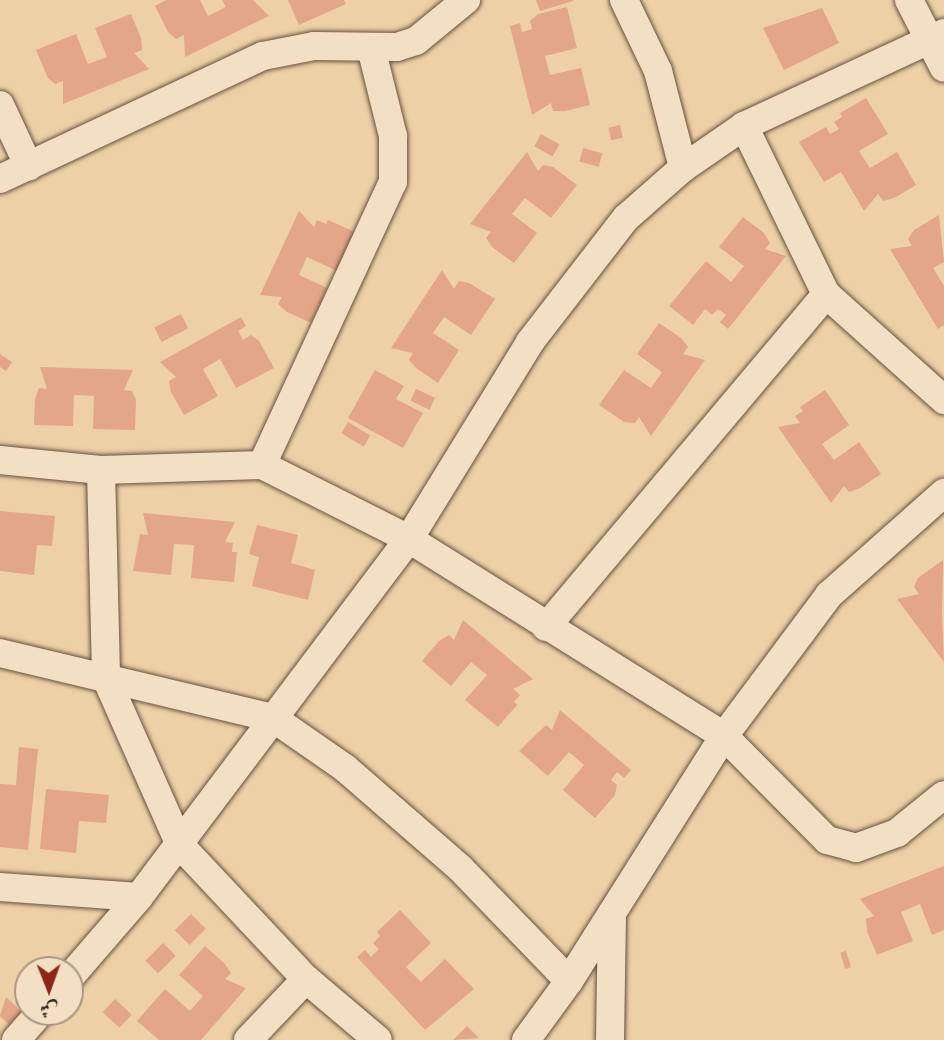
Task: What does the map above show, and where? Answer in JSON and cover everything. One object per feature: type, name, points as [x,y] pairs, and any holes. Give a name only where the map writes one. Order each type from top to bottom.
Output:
[{"type":"street","points":[[0,179],[262,56],[314,46],[371,48],[416,41],[466,0]]},
{"type":"street","points":[[624,0],[659,71],[683,168]]},
{"type":"street","points":[[909,0],[936,36],[944,68]]},
{"type":"street","points":[[84,962],[180,845],[409,539],[530,342],[626,218],[683,168],[744,126],[936,36]]},
{"type":"street","points":[[262,465],[393,182],[393,136],[371,48]]},
{"type":"street","points":[[0,105],[29,167]]},
{"type":"street","points":[[744,126],[826,294],[944,400]]},
{"type":"street","points":[[546,627],[826,294]]},
{"type":"street","points":[[0,460],[101,470],[262,465],[409,539],[724,736],[818,832],[856,848],[897,833],[944,795]]},
{"type":"street","points":[[101,470],[106,678],[180,845],[306,979],[378,1040]]},
{"type":"street","points":[[526,1040],[569,981],[724,736],[829,595],[944,493]]},
{"type":"street","points":[[0,653],[273,719],[345,768],[460,869],[569,981]]},
{"type":"street","points":[[0,887],[139,897]]},
{"type":"street","points":[[610,1040],[612,913]]},
{"type":"street","points":[[248,1040],[306,979]]},
{"type":"street","points":[[16,1040],[28,1026]]},
{"type":"building","points":[[166,0],[200,0],[208,16],[226,7],[222,0],[253,0],[269,16],[185,57],[184,35],[176,39],[168,32],[155,6]]},
{"type":"building","points":[[288,0],[344,0],[346,4],[299,25]]},
{"type":"building","points":[[536,0],[573,0],[573,1],[540,11]]},
{"type":"building","points":[[567,7],[577,48],[545,56],[550,75],[581,68],[590,105],[553,111],[551,103],[532,115],[510,26],[520,23],[522,32],[532,29],[530,21],[538,14]]},
{"type":"building","points":[[822,8],[839,43],[784,70],[763,28]]},
{"type":"building","points":[[131,14],[141,38],[142,50],[134,53],[149,69],[63,104],[63,81],[55,84],[48,78],[36,50],[76,34],[88,64],[107,57],[95,28]]},
{"type":"building","points":[[866,98],[888,134],[859,151],[870,168],[897,152],[916,185],[883,201],[878,194],[864,211],[841,172],[824,182],[799,142],[826,127],[830,134],[839,129],[834,122],[842,117],[840,113]]},
{"type":"building","points":[[620,125],[623,138],[611,140],[608,128]]},
{"type":"building","points":[[541,134],[559,144],[553,156],[534,146]]},
{"type":"building","points":[[583,148],[602,153],[599,167],[579,162]]},
{"type":"building","points":[[527,152],[538,171],[543,165],[553,167],[577,185],[551,218],[525,198],[512,214],[537,233],[514,263],[492,247],[486,238],[491,232],[470,224]]},
{"type":"building","points":[[299,211],[314,227],[317,220],[326,224],[328,220],[355,232],[337,271],[307,257],[299,275],[327,288],[311,323],[287,312],[278,304],[282,297],[260,295]]},
{"type":"building","points":[[939,215],[944,262],[933,268],[944,286],[944,325],[938,329],[890,249],[912,246],[908,239],[914,230]]},
{"type":"building","points":[[743,217],[764,233],[770,243],[765,249],[786,256],[728,329],[720,322],[726,315],[718,309],[712,315],[705,309],[693,325],[669,306],[706,261],[731,282],[744,266],[719,247]]},
{"type":"building","points":[[442,270],[454,289],[459,281],[469,283],[495,299],[471,335],[444,317],[433,333],[459,350],[438,383],[409,360],[413,353],[391,348]]},
{"type":"building","points":[[181,314],[188,328],[162,342],[154,328]]},
{"type":"building","points":[[241,317],[246,326],[238,331],[243,340],[251,335],[259,341],[274,368],[236,388],[220,359],[203,369],[218,396],[184,415],[171,392],[169,381],[176,377],[160,362]]},
{"type":"building","points":[[659,323],[681,338],[688,347],[683,354],[705,360],[651,436],[639,417],[635,423],[624,422],[599,405],[624,370],[651,388],[662,372],[637,354]]},
{"type":"building","points":[[0,354],[12,362],[6,371],[0,367]]},
{"type":"building","points":[[40,367],[133,370],[124,390],[132,391],[136,400],[135,430],[93,429],[94,396],[74,395],[73,426],[34,425],[35,399],[39,388],[47,389]]},
{"type":"building","points":[[375,370],[404,386],[396,399],[423,413],[403,448],[348,418]]},
{"type":"building","points":[[416,389],[435,398],[430,410],[411,401]]},
{"type":"building","points":[[825,390],[849,425],[822,444],[834,460],[859,442],[881,474],[849,492],[844,486],[831,503],[778,427],[800,423],[795,416],[803,411],[800,407]]},
{"type":"building","points":[[348,422],[370,435],[364,447],[341,433]]},
{"type":"building","points":[[0,511],[55,516],[52,546],[37,545],[34,575],[0,571]]},
{"type":"building","points":[[143,513],[235,522],[225,542],[233,543],[232,552],[237,552],[234,582],[191,578],[194,545],[174,544],[171,575],[133,571],[140,534],[148,535]]},
{"type":"building","points":[[257,525],[298,535],[291,563],[315,570],[308,600],[252,586],[259,557],[249,554]]},
{"type":"building","points":[[943,560],[944,662],[897,599],[919,594],[914,587],[918,578]]},
{"type":"building","points":[[463,620],[533,679],[513,689],[520,695],[514,702],[517,705],[498,727],[465,700],[487,675],[471,662],[451,686],[422,661],[439,641],[449,635],[454,640]]},
{"type":"building","points":[[560,710],[631,770],[624,778],[617,772],[611,780],[617,785],[615,795],[595,818],[563,790],[584,765],[569,752],[548,776],[519,751],[546,725],[552,730]]},
{"type":"building","points":[[19,747],[38,749],[28,850],[0,847],[0,784],[16,785]]},
{"type":"building","points":[[46,789],[109,795],[106,823],[79,821],[76,853],[40,849]]},
{"type":"building","points":[[944,866],[944,930],[932,935],[920,904],[901,912],[913,941],[877,955],[867,931],[866,919],[874,916],[860,899]]},
{"type":"building","points":[[400,910],[431,943],[406,967],[421,982],[445,959],[474,989],[425,1030],[357,957],[365,950],[371,957],[379,949],[373,943],[380,936],[377,932]]},
{"type":"building","points":[[191,914],[206,929],[190,945],[175,930]]},
{"type":"building","points":[[163,943],[176,956],[158,973],[145,961]]},
{"type":"building","points":[[205,946],[231,973],[225,979],[246,988],[201,1040],[159,1040],[137,1021],[165,989],[190,1011],[203,996],[179,975]]},
{"type":"building","points":[[846,951],[851,967],[845,969],[840,953]]},
{"type":"building","points":[[6,997],[14,1004],[14,1020],[9,1025],[0,1016]]},
{"type":"building","points":[[115,999],[132,1015],[120,1028],[103,1012]]},
{"type":"building","points":[[467,1026],[479,1038],[453,1040]]}]
